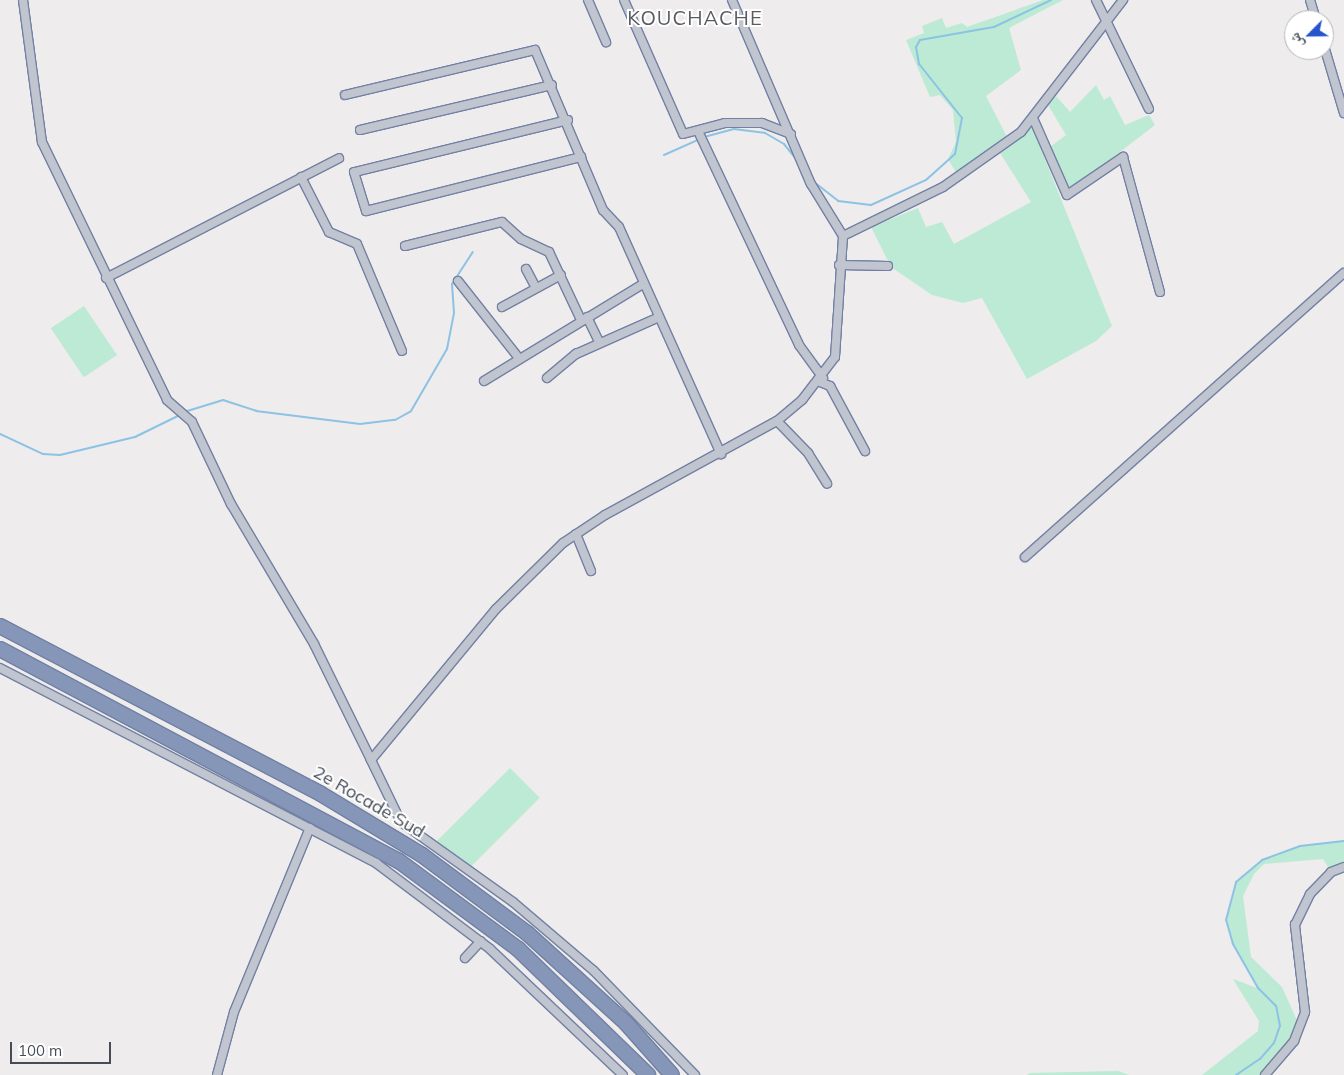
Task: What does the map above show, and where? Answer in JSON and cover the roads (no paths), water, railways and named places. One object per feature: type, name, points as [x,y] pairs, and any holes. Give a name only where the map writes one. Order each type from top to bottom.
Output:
[{"type":"highway","name":"2e Rocade Sud","points":[[0,626],[321,794],[422,855],[534,939],[626,1023],[672,1075]]},
{"type":"highway","name":"2e Rocade Sud","points":[[0,649],[265,786],[415,871],[553,980],[648,1075]]},
{"type":"street","points":[[23,0],[42,142],[106,278],[173,407],[192,422],[231,504],[314,644],[401,822],[513,902],[594,970],[695,1075]]},
{"type":"street","points":[[588,0],[606,42]]},
{"type":"street","points":[[624,0],[683,134],[725,123],[762,123],[791,134]]},
{"type":"street","points":[[371,760],[522,581],[576,534],[777,421],[821,380],[836,357],[839,265],[843,236],[800,160],[791,134],[732,0]]},
{"type":"street","points":[[1096,0],[1108,19],[1149,109]]},
{"type":"street","points":[[843,236],[943,187],[1021,132],[1123,0]]},
{"type":"street","points":[[345,96],[536,50],[568,120],[602,210],[619,227],[641,285],[721,454]]},
{"type":"street","points":[[1328,60],[1344,113]]},
{"type":"street","points":[[360,130],[552,85]]},
{"type":"street","points":[[1033,118],[1066,195],[1123,157],[1160,292]]},
{"type":"street","points":[[568,120],[354,172],[366,211],[581,157]]},
{"type":"street","points":[[698,131],[799,345],[821,380],[830,386],[865,451]]},
{"type":"street","points":[[106,278],[339,158]]},
{"type":"street","points":[[301,177],[329,232],[357,244],[402,351]]},
{"type":"street","points":[[406,246],[497,221],[521,239],[545,250],[600,342]]},
{"type":"street","points":[[839,265],[888,266]]},
{"type":"street","points":[[526,268],[536,288]]},
{"type":"street","points":[[1025,556],[1344,273]]},
{"type":"street","points":[[502,307],[561,275]]},
{"type":"street","points":[[458,281],[518,357]]},
{"type":"street","points":[[484,381],[518,357],[641,285]]},
{"type":"street","points":[[547,378],[600,342],[657,318]]},
{"type":"street","points":[[777,421],[812,458],[827,483]]},
{"type":"street","points":[[576,534],[591,571]]},
{"type":"street","points":[[0,668],[376,863],[481,941],[559,1010],[623,1075]]},
{"type":"street","points":[[217,1075],[234,1012],[310,828]]},
{"type":"street","points":[[1265,1075],[1294,1041],[1306,1012],[1295,925],[1310,894],[1331,872],[1344,867]]},
{"type":"street","points":[[465,958],[481,941]]},
{"type":"waterway","points":[[814,182],[838,201],[871,205],[926,180],[955,154],[962,118],[919,64],[916,47],[920,40],[994,27],[1051,0]]},
{"type":"waterway","points":[[704,137],[734,129],[765,133],[784,144],[797,160]]},
{"type":"waterway","points":[[664,155],[700,139]]},
{"type":"waterway","points":[[184,412],[223,400],[256,411],[360,424],[395,420],[411,411],[447,349],[454,313],[452,284],[473,252]]},
{"type":"waterway","points":[[0,434],[43,454],[60,455],[135,437],[180,415]]},
{"type":"waterway","points":[[1236,1075],[1260,1059],[1274,1043],[1280,1026],[1276,1006],[1258,988],[1233,944],[1226,920],[1236,882],[1262,860],[1300,846],[1344,841]]},
{"type":"district","name":"KOUCHACHE","points":[[695,17]]}]
